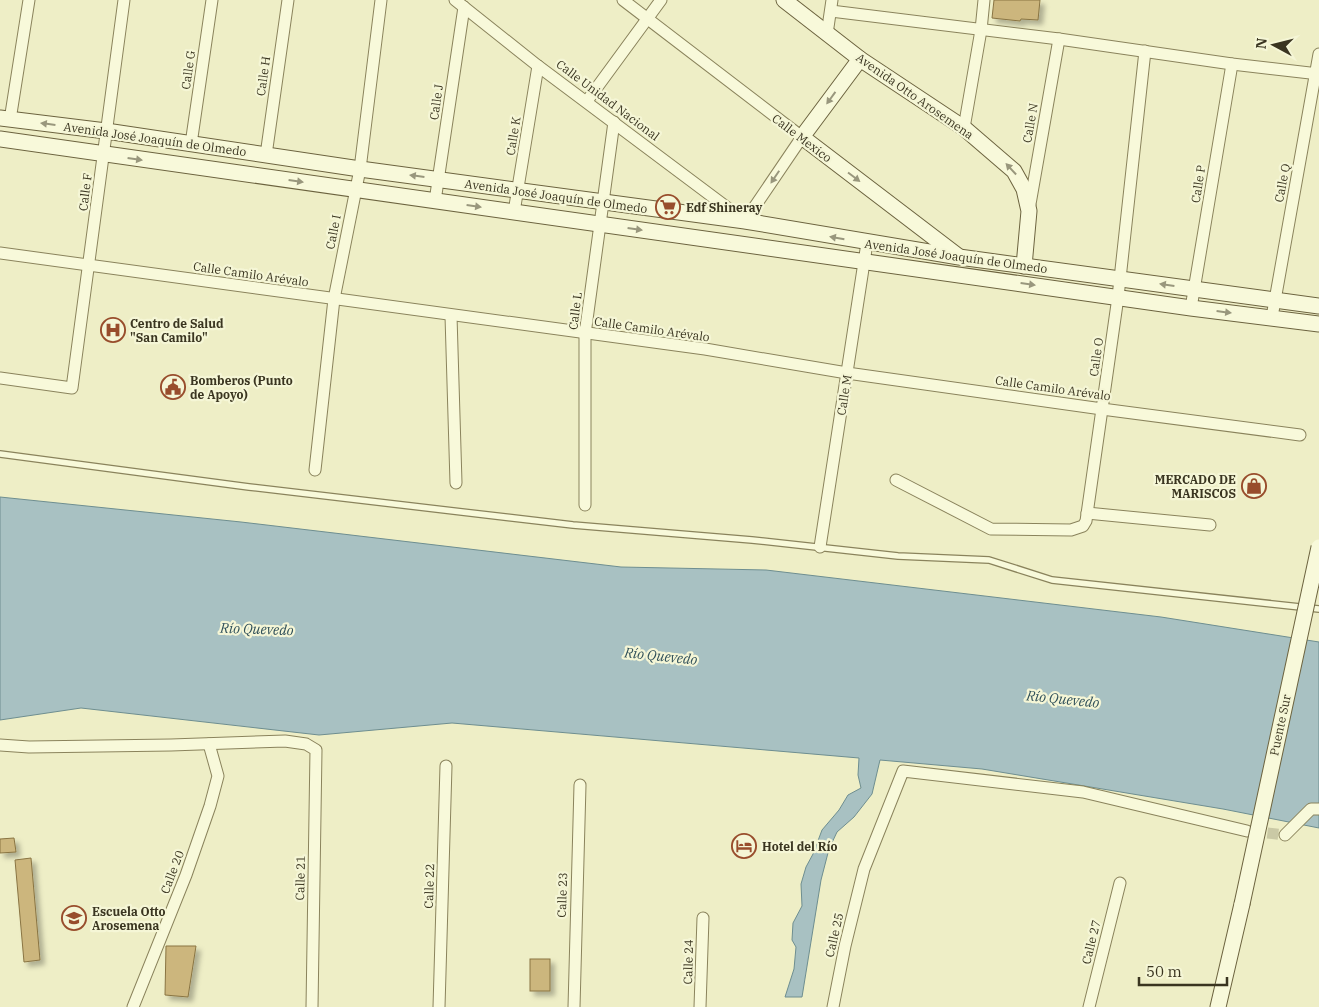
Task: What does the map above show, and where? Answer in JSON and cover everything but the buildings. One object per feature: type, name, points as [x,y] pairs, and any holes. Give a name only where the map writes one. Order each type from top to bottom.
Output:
[{"type":"main road","name":"Avenida Otto Arosemena","points":[[784,0],[860,59],[964,128],[1014,171],[1024,189],[1029,211],[1024,266]]},
{"type":"main road","points":[[802,137],[860,59]]},
{"type":"main road","name":"Avenida José Joaquín de Olmedo","points":[[5,119],[106,131],[604,204],[745,221],[959,257],[1319,306]]},
{"type":"main road","name":"Calle Mexico","points":[[802,137],[959,257],[980,277]]},
{"type":"main road","name":"Avenida José Joaquín de Olmedo","points":[[0,139],[1191,308],[1319,324]]},
{"type":"main road","name":"Puente Sur","points":[[1218,1007],[1319,547]]},
{"type":"street","points":[[5,119],[29,0]]},
{"type":"street","name":"Calle F","points":[[0,378],[72,388],[124,0]]},
{"type":"street","name":"Calle G","points":[[191,144],[212,0]]},
{"type":"street","name":"Calle H","points":[[266,155],[288,0]]},
{"type":"street","name":"Calle I","points":[[315,470],[334,299],[360,169],[381,0]]},
{"type":"street","name":"Calle Mexico","points":[[623,0],[802,137]]},
{"type":"street","points":[[587,101],[662,0]]},
{"type":"street","points":[[964,128],[981,30],[984,0]]},
{"type":"street","name":"Calle Unidad Nacional","points":[[460,4],[538,66],[745,221]]},
{"type":"street","name":"Calle J","points":[[435,201],[460,4]]},
{"type":"street","points":[[827,34],[832,5],[981,30],[1318,74]]},
{"type":"street","name":"Calle N","points":[[1029,211],[1059,39]]},
{"type":"street","name":"Calle O","points":[[1087,513],[1118,297],[1145,52]]},
{"type":"street","name":"Calle Q","points":[[1272,317],[1318,74],[1319,54]]},
{"type":"street","name":"Calle P","points":[[1191,308],[1232,64]]},
{"type":"street","name":"Calle K","points":[[514,212],[538,66]]},
{"type":"street","name":"Calle L","points":[[585,505],[585,334],[614,122]]},
{"type":"street","points":[[745,221],[802,137]]},
{"type":"street","name":"Calle M","points":[[820,547],[867,243]]},
{"type":"street","name":"Calle Camilo Arévalo","points":[[0,253],[705,349],[847,373],[1300,435]]},
{"type":"street","points":[[452,316],[456,483]]},
{"type":"street","points":[[896,480],[991,529],[1071,530],[1083,526],[1087,513],[1210,525]]},
{"type":"street","name":"Calle 21","points":[[209,744],[285,741],[306,744],[316,750],[312,1007]]},
{"type":"street","points":[[0,745],[29,747],[209,744]]},
{"type":"street","name":"Calle 20","points":[[133,1007],[186,875],[210,806],[218,776],[209,744]]},
{"type":"street","name":"Calle 22","points":[[439,1007],[446,766]]},
{"type":"street","name":"Calle 25","points":[[833,1007],[845,946],[864,869],[903,771],[1083,792],[1246,831]]},
{"type":"street","name":"Calle 23","points":[[574,1007],[580,785]]},
{"type":"street","points":[[1286,835],[1311,809],[1319,810]]},
{"type":"street","name":"Calle 27","points":[[1089,1007],[1120,883]]},
{"type":"street","name":"Calle 24","points":[[700,1007],[702,918]]},
{"type":"lane","points":[[0,454],[249,487],[573,525],[752,540],[898,556],[990,560],[1052,580],[1319,609]]},
{"type":"water","name":"Río Quevedo","points":[[0,497],[241,522],[621,567],[766,570],[1161,617],[1319,642],[1319,828],[1223,809],[982,769],[880,760],[872,794],[854,817],[837,832],[829,849],[821,880],[802,997],[785,997],[794,969],[796,947],[792,940],[793,923],[802,906],[801,884],[806,867],[822,830],[839,810],[848,795],[861,788],[858,775],[859,758],[452,723],[319,735],[81,708],[0,720]]},
{"type":"tunnel","points":[[1251,831],[1285,835]]},
{"type":"place","name":"Edf Shineray","points":[[668,207]]},
{"type":"place","name":"Centro de Salud \"San Camilo\"","points":[[113,330]]},
{"type":"place","name":"Bomberos (Punto de Apoyo)","points":[[173,387]]},
{"type":"place","name":"MERCADO DE MARISCOS","points":[[1254,486]]},
{"type":"place","name":"Hotel del Río","points":[[744,846]]},
{"type":"place","name":"Escuela Otto Arosemena","points":[[74,918]]}]
